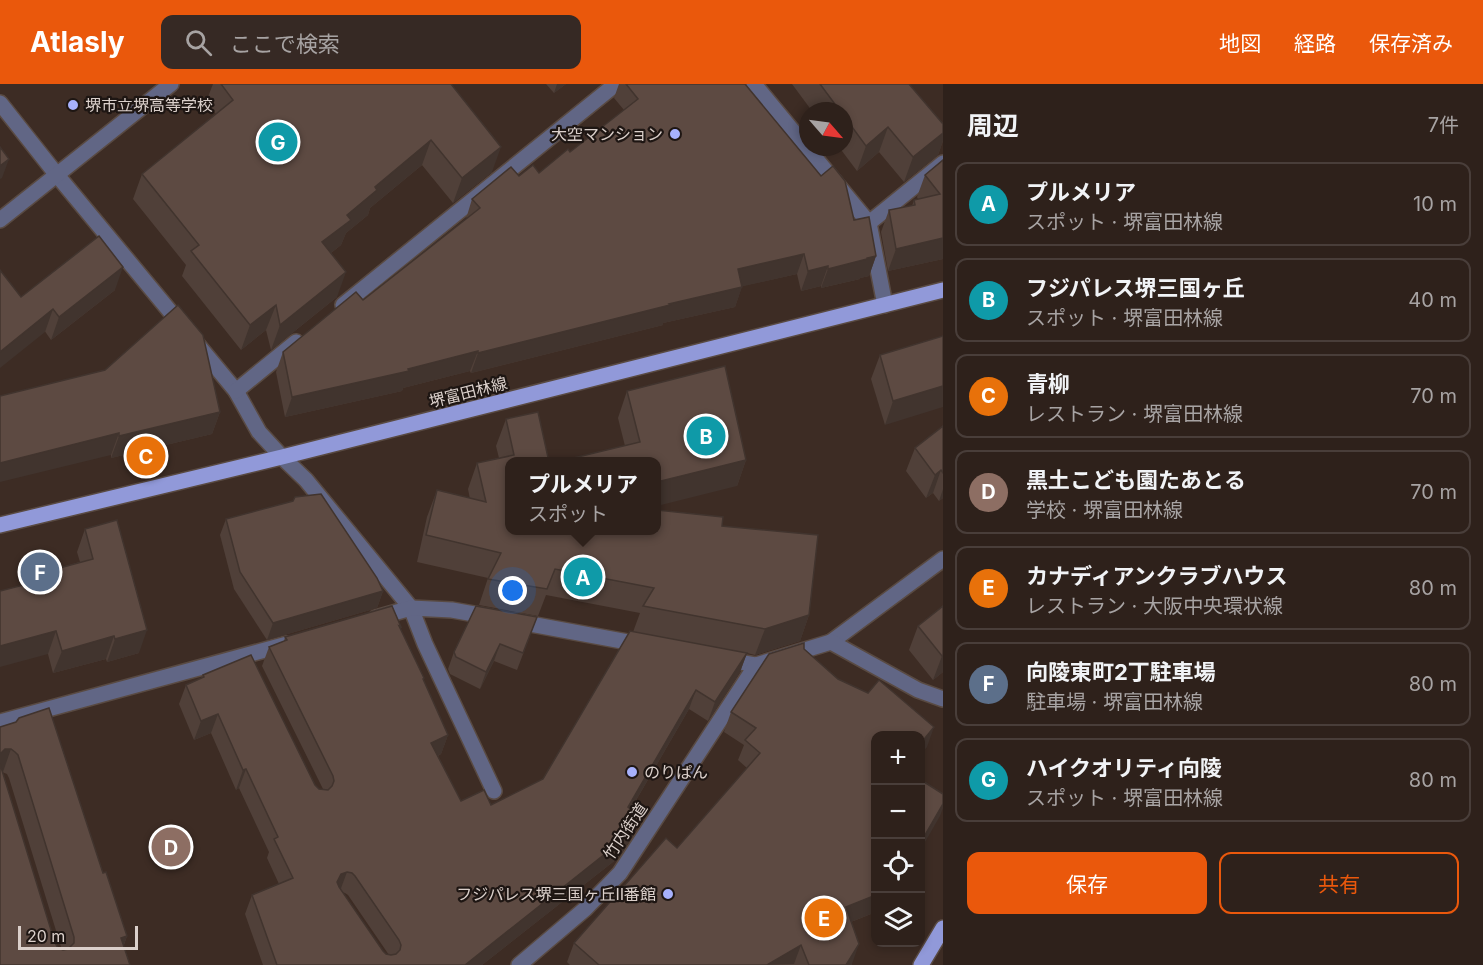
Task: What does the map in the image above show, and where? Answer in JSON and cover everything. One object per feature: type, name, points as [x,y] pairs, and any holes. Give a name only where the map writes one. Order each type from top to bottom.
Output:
[{"type":"main road","name":"堺富田林線","points":[[0,525],[282,458],[943,290]]},
{"type":"main road","points":[[921,965],[943,928]]},
{"type":"street","points":[[0,220],[171,84]]},
{"type":"street","points":[[328,316],[616,84]]},
{"type":"street","points":[[754,84],[868,223],[885,305]]},
{"type":"street","points":[[0,103],[236,392],[259,432],[306,480],[411,608],[425,644],[494,791]]},
{"type":"street","points":[[868,223],[943,163]]},
{"type":"street","points":[[236,392],[310,332]]},
{"type":"street","points":[[709,657],[756,665],[831,642],[943,559]]},
{"type":"street","points":[[367,620],[411,608],[452,610],[662,648]]},
{"type":"street","points":[[0,722],[249,661],[301,640]]},
{"type":"street","points":[[831,642],[918,690],[943,699]]},
{"type":"street","name":"竹内街道","points":[[519,965],[585,909],[620,873],[756,665]]},
{"type":"building","points":[[221,84],[451,84],[501,147],[462,178],[431,140],[375,187],[377,190],[347,215],[351,220],[322,242],[346,272],[280,325],[276,305],[250,325],[191,251],[199,245],[142,174],[233,100]]},
{"type":"building","points":[[626,84],[745,84],[799,149],[799,156],[804,156],[821,176],[833,166],[845,181],[854,220],[869,217],[876,256],[828,269],[828,266],[808,271],[804,254],[738,269],[742,287],[478,353],[478,351],[408,369],[409,371],[292,397],[283,352],[356,292],[363,300],[480,208],[472,199],[511,167],[519,176],[533,165],[539,173],[568,149],[570,152],[638,99]]},
{"type":"building","points":[[820,84],[909,84],[943,124],[943,133],[913,157],[888,127],[866,146],[853,128],[853,102],[833,102]]},
{"type":"building","points":[[0,147],[9,159],[0,166]]},
{"type":"building","points":[[943,160],[943,238],[896,249],[889,210],[915,205],[914,200],[940,194],[925,175]]},
{"type":"building","points":[[99,236],[123,267],[59,317],[53,309],[0,352],[0,270],[21,297]]},
{"type":"building","points":[[178,305],[203,335],[220,412],[119,436],[119,433],[0,463],[0,396],[105,370]]},
{"type":"building","points":[[943,336],[943,386],[893,401],[880,355]]},
{"type":"building","points":[[725,366],[746,460],[661,481],[661,457],[578,457],[640,442],[627,391]]},
{"type":"building","points":[[538,412],[548,457],[505,457],[505,535],[661,535],[661,510],[723,517],[722,526],[818,535],[809,615],[765,629],[643,606],[654,588],[555,569],[547,589],[488,579],[501,553],[426,535],[437,490],[486,502],[477,463],[514,455],[506,419]]},
{"type":"building","points":[[943,426],[943,473],[941,470],[935,475],[915,448]]},
{"type":"building","points":[[321,494],[377,578],[383,591],[273,623],[240,572],[226,519],[293,501],[295,497]]},
{"type":"building","points":[[117,520],[147,630],[115,639],[114,636],[62,651],[56,631],[0,646],[0,591],[43,580],[41,573],[93,559],[85,529]]},
{"type":"building","points":[[392,606],[448,735],[431,743],[461,801],[484,790],[491,805],[543,779],[630,631],[747,653],[715,702],[696,690],[628,807],[640,817],[625,838],[465,965],[277,965],[252,895],[293,878],[274,839],[278,837],[246,769],[243,770],[218,714],[201,721],[186,685],[204,677],[203,675],[251,655],[315,785],[319,789],[328,790],[334,781],[333,776],[269,647],[287,640],[285,637]],"holes":[[[352,873],[399,940],[400,950],[396,954],[386,954],[383,951],[339,887],[337,882],[341,874]]]},
{"type":"building","points":[[476,606],[537,617],[523,653],[500,644],[486,672],[456,657],[454,652]]},
{"type":"building","points":[[943,606],[943,655],[942,656],[918,626]]},
{"type":"building","points":[[804,643],[804,649],[838,679],[868,693],[879,680],[934,727],[925,738],[925,731],[871,731],[871,897],[846,907],[859,944],[846,965],[809,965],[801,945],[767,965],[599,965],[574,943],[666,838],[677,848],[760,753],[745,740],[756,728],[731,712],[769,654]]},
{"type":"building","points":[[49,708],[103,873],[106,872],[127,936],[121,938],[130,965],[0,965],[0,764],[55,943],[63,950],[68,949],[74,943],[18,755],[11,749],[5,749],[0,754],[0,727]]},
{"type":"building","points":[[925,783],[943,794],[943,804],[925,835]]},
{"type":"place","name":"堺市立堺高等学校","points":[[73,105]]},
{"type":"place","name":"大空マンション","points":[[675,134]]},
{"type":"place","name":"ハイクオリティ向陵","points":[[278,142]]},
{"type":"place","name":"フジパレス堺三国ヶ丘","points":[[706,436]]},
{"type":"place","name":"青柳","points":[[146,456]]},
{"type":"place","name":"向陵東町2丁駐車場","points":[[40,572]]},
{"type":"place","name":"プルメリア","points":[[583,577]]},
{"type":"place","name":"のりぱん","points":[[632,772]]},
{"type":"place","name":"黒土こども園たあとる","points":[[171,847]]},
{"type":"place","name":"フジパレス堺三国ヶ丘Ⅱ番館","points":[[668,894]]},
{"type":"place","name":"カナディアンクラブハウス","points":[[824,918]]}]
